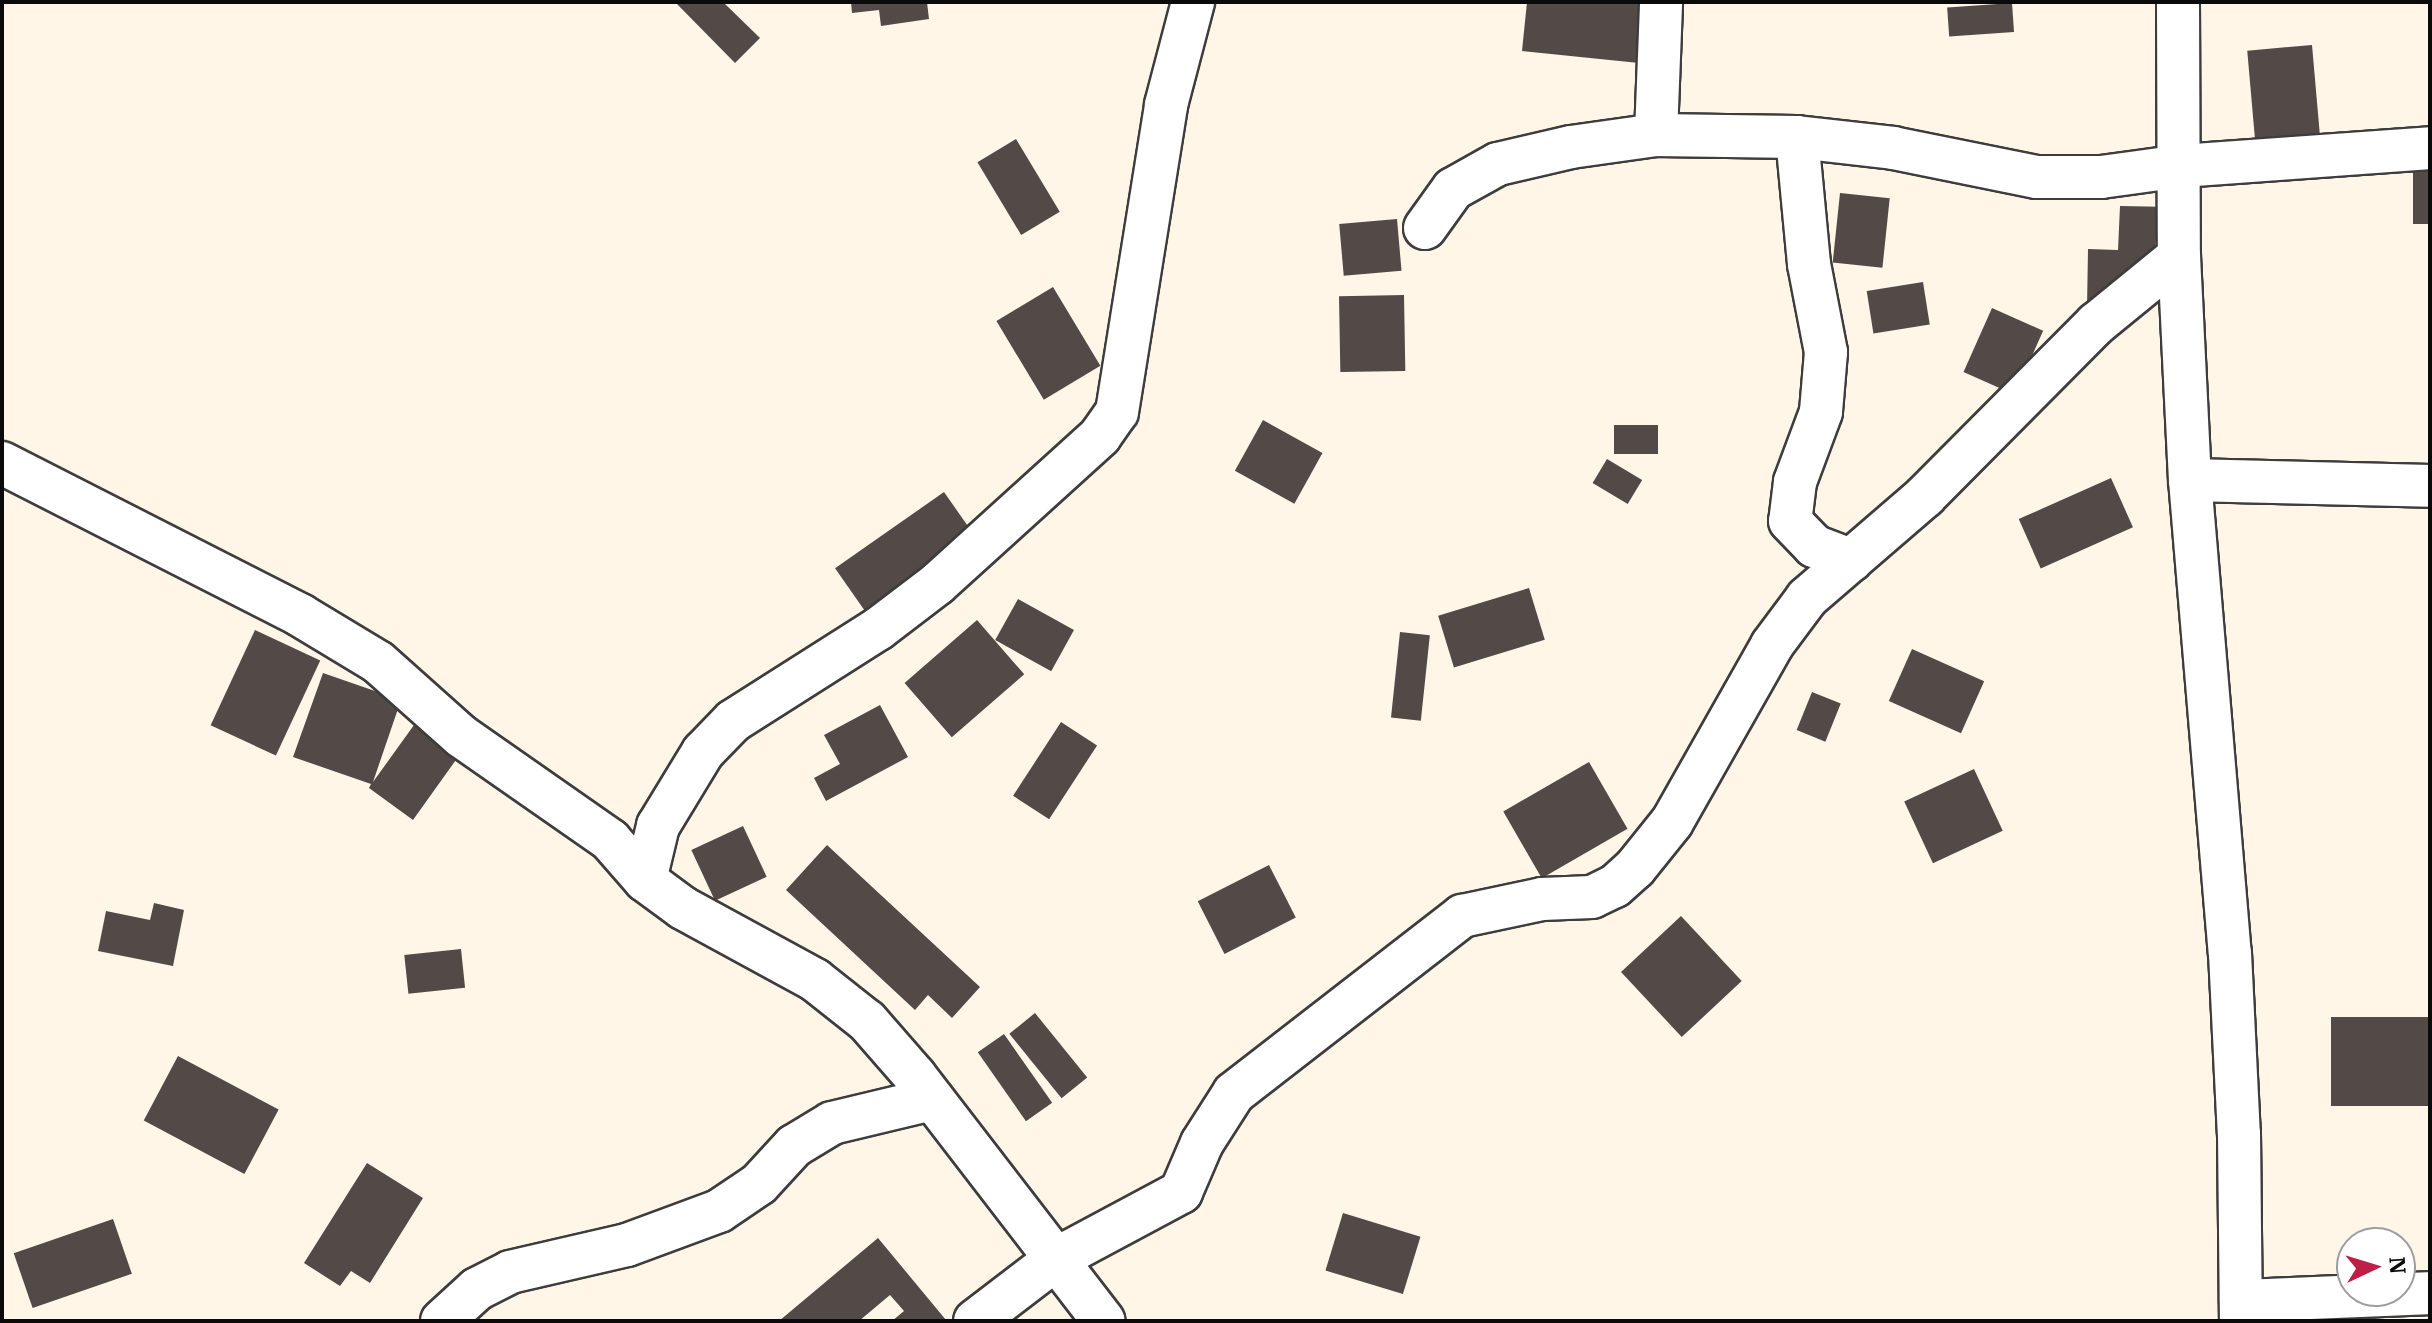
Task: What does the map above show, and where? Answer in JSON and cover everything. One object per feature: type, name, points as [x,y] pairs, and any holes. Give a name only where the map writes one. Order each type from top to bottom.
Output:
[{"type":"street","points":[[645,880],[658,826],[703,752],[733,721],[878,629],[937,584],[1100,436],[1117,412],[1166,105],[1193,2]]},
{"type":"street","points":[[1656,135],[1661,2]]},
{"type":"street","points":[[2178,2],[2179,256],[2190,480],[2230,953],[2239,1134],[2241,1311],[2430,1293]]},
{"type":"street","points":[[1425,228],[1453,189],[1498,164],[1571,147],[1656,135],[1797,137],[1893,148],[2037,177],[2101,177],[2181,166],[2430,148]]},
{"type":"street","points":[[1797,137],[1809,264],[1826,352],[1821,412],[1795,482],[1790,521],[1814,546],[1851,560]]},
{"type":"street","points":[[975,1321],[1056,1259],[1181,1192],[1216,1116],[1234,1093],[1462,916],[1542,899],[1592,897],[1615,886],[1635,868],[1672,822],[1772,645],[1807,598],[1925,496],[2096,324],[2179,256]]},
{"type":"street","points":[[2,463],[300,615],[378,662],[412,688],[461,736],[610,840],[645,880],[683,908],[815,980],[867,1021],[932,1099],[1104,1321]]},
{"type":"street","points":[[2190,480],[2430,486]]},
{"type":"street","points":[[442,1321],[477,1289],[510,1272],[627,1245],[719,1211],[759,1184],[794,1146],[832,1123],[932,1099]]},
{"type":"building","points":[[675,2],[723,2],[760,38],[735,63]]},
{"type":"building","points":[[851,2],[927,2],[929,19],[881,26],[879,10],[852,13]]},
{"type":"building","points":[[1527,2],[1645,2],[1639,63],[1522,51]]},
{"type":"building","points":[[2012,3],[2014,32],[1949,36],[1947,8]]},
{"type":"building","points":[[2312,45],[2321,146],[2256,151],[2247,51]]},
{"type":"building","points":[[1016,139],[1060,212],[1021,235],[977,162]]},
{"type":"building","points":[[2413,169],[2430,169],[2430,224],[2413,224]]},
{"type":"building","points":[[1840,193],[1890,198],[1882,268],[1833,263]]},
{"type":"building","points":[[2120,206],[2173,207],[2172,238],[2156,237],[2154,284],[2087,308],[2088,249],[2118,250]]},
{"type":"building","points":[[1397,219],[1402,271],[1344,276],[1339,224]]},
{"type":"building","points":[[1923,282],[1930,324],[1873,333],[1867,291]]},
{"type":"building","points":[[1053,287],[1100,366],[1044,400],[996,321]]},
{"type":"building","points":[[1404,295],[1405,371],[1340,372],[1339,296]]},
{"type":"building","points":[[1992,308],[2043,331],[2015,395],[1964,372]]},
{"type":"building","points":[[1263,420],[1322,453],[1294,504],[1235,471]]},
{"type":"building","points":[[1614,425],[1658,425],[1658,454],[1614,454]]},
{"type":"building","points":[[1607,459],[1642,480],[1628,504],[1593,483]]},
{"type":"building","points":[[2111,478],[2133,527],[2041,568],[2019,519]]},
{"type":"building","points":[[944,492],[989,556],[880,632],[835,568]]},
{"type":"building","points":[[1529,588],[1545,640],[1454,667],[1438,616]]},
{"type":"building","points":[[1018,599],[1074,630],[1051,671],[995,640]]},
{"type":"building","points":[[977,620],[1024,674],[952,737],[905,683]]},
{"type":"building","points":[[255,630],[320,660],[276,756],[211,725]]},
{"type":"building","points":[[1400,632],[1430,635],[1421,721],[1391,718]]},
{"type":"building","points":[[1912,649],[1984,681],[1961,733],[1889,701]]},
{"type":"building","points":[[323,673],[401,700],[373,782],[414,725],[458,757],[413,820],[369,788],[371,784],[293,757]]},
{"type":"building","points":[[1812,692],[1841,704],[1825,742],[1797,730]]},
{"type":"building","points":[[880,705],[908,757],[826,801],[814,778],[840,764],[824,735]]},
{"type":"building","points":[[1061,722],[1097,745],[1049,819],[1013,796]]},
{"type":"building","points":[[1589,762],[1628,829],[1542,878],[1503,812]]},
{"type":"building","points":[[1974,769],[2003,831],[1933,863],[1904,802]]},
{"type":"building","points":[[743,826],[767,877],[715,901],[691,850]]},
{"type":"building","points":[[827,845],[980,987],[952,1018],[928,995],[915,1010],[786,890]]},
{"type":"building","points":[[1269,865],[1296,918],[1225,954],[1198,901]]},
{"type":"building","points":[[154,903],[184,910],[173,966],[98,951],[106,911],[150,920]]},
{"type":"building","points":[[1681,916],[1742,981],[1682,1037],[1621,972]]},
{"type":"building","points":[[461,949],[465,988],[408,994],[404,955]]},
{"type":"building","points":[[1035,1013],[1087,1078],[1062,1098],[1009,1034]]},
{"type":"building","points":[[2331,1017],[2430,1017],[2430,1106],[2331,1106]]},
{"type":"building","points":[[1004,1034],[1052,1103],[1026,1121],[978,1052]]},
{"type":"building","points":[[178,1056],[279,1110],[244,1174],[144,1120]]},
{"type":"building","points":[[367,1163],[423,1198],[370,1283],[351,1271],[340,1286],[304,1263]]},
{"type":"building","points":[[1343,1213],[1420,1237],[1403,1294],[1325,1270]]},
{"type":"building","points":[[113,1219],[132,1274],[33,1308],[14,1253]]},
{"type":"building","points":[[878,1238],[946,1320],[892,1321],[904,1311],[890,1295],[859,1321],[779,1321]]}]
